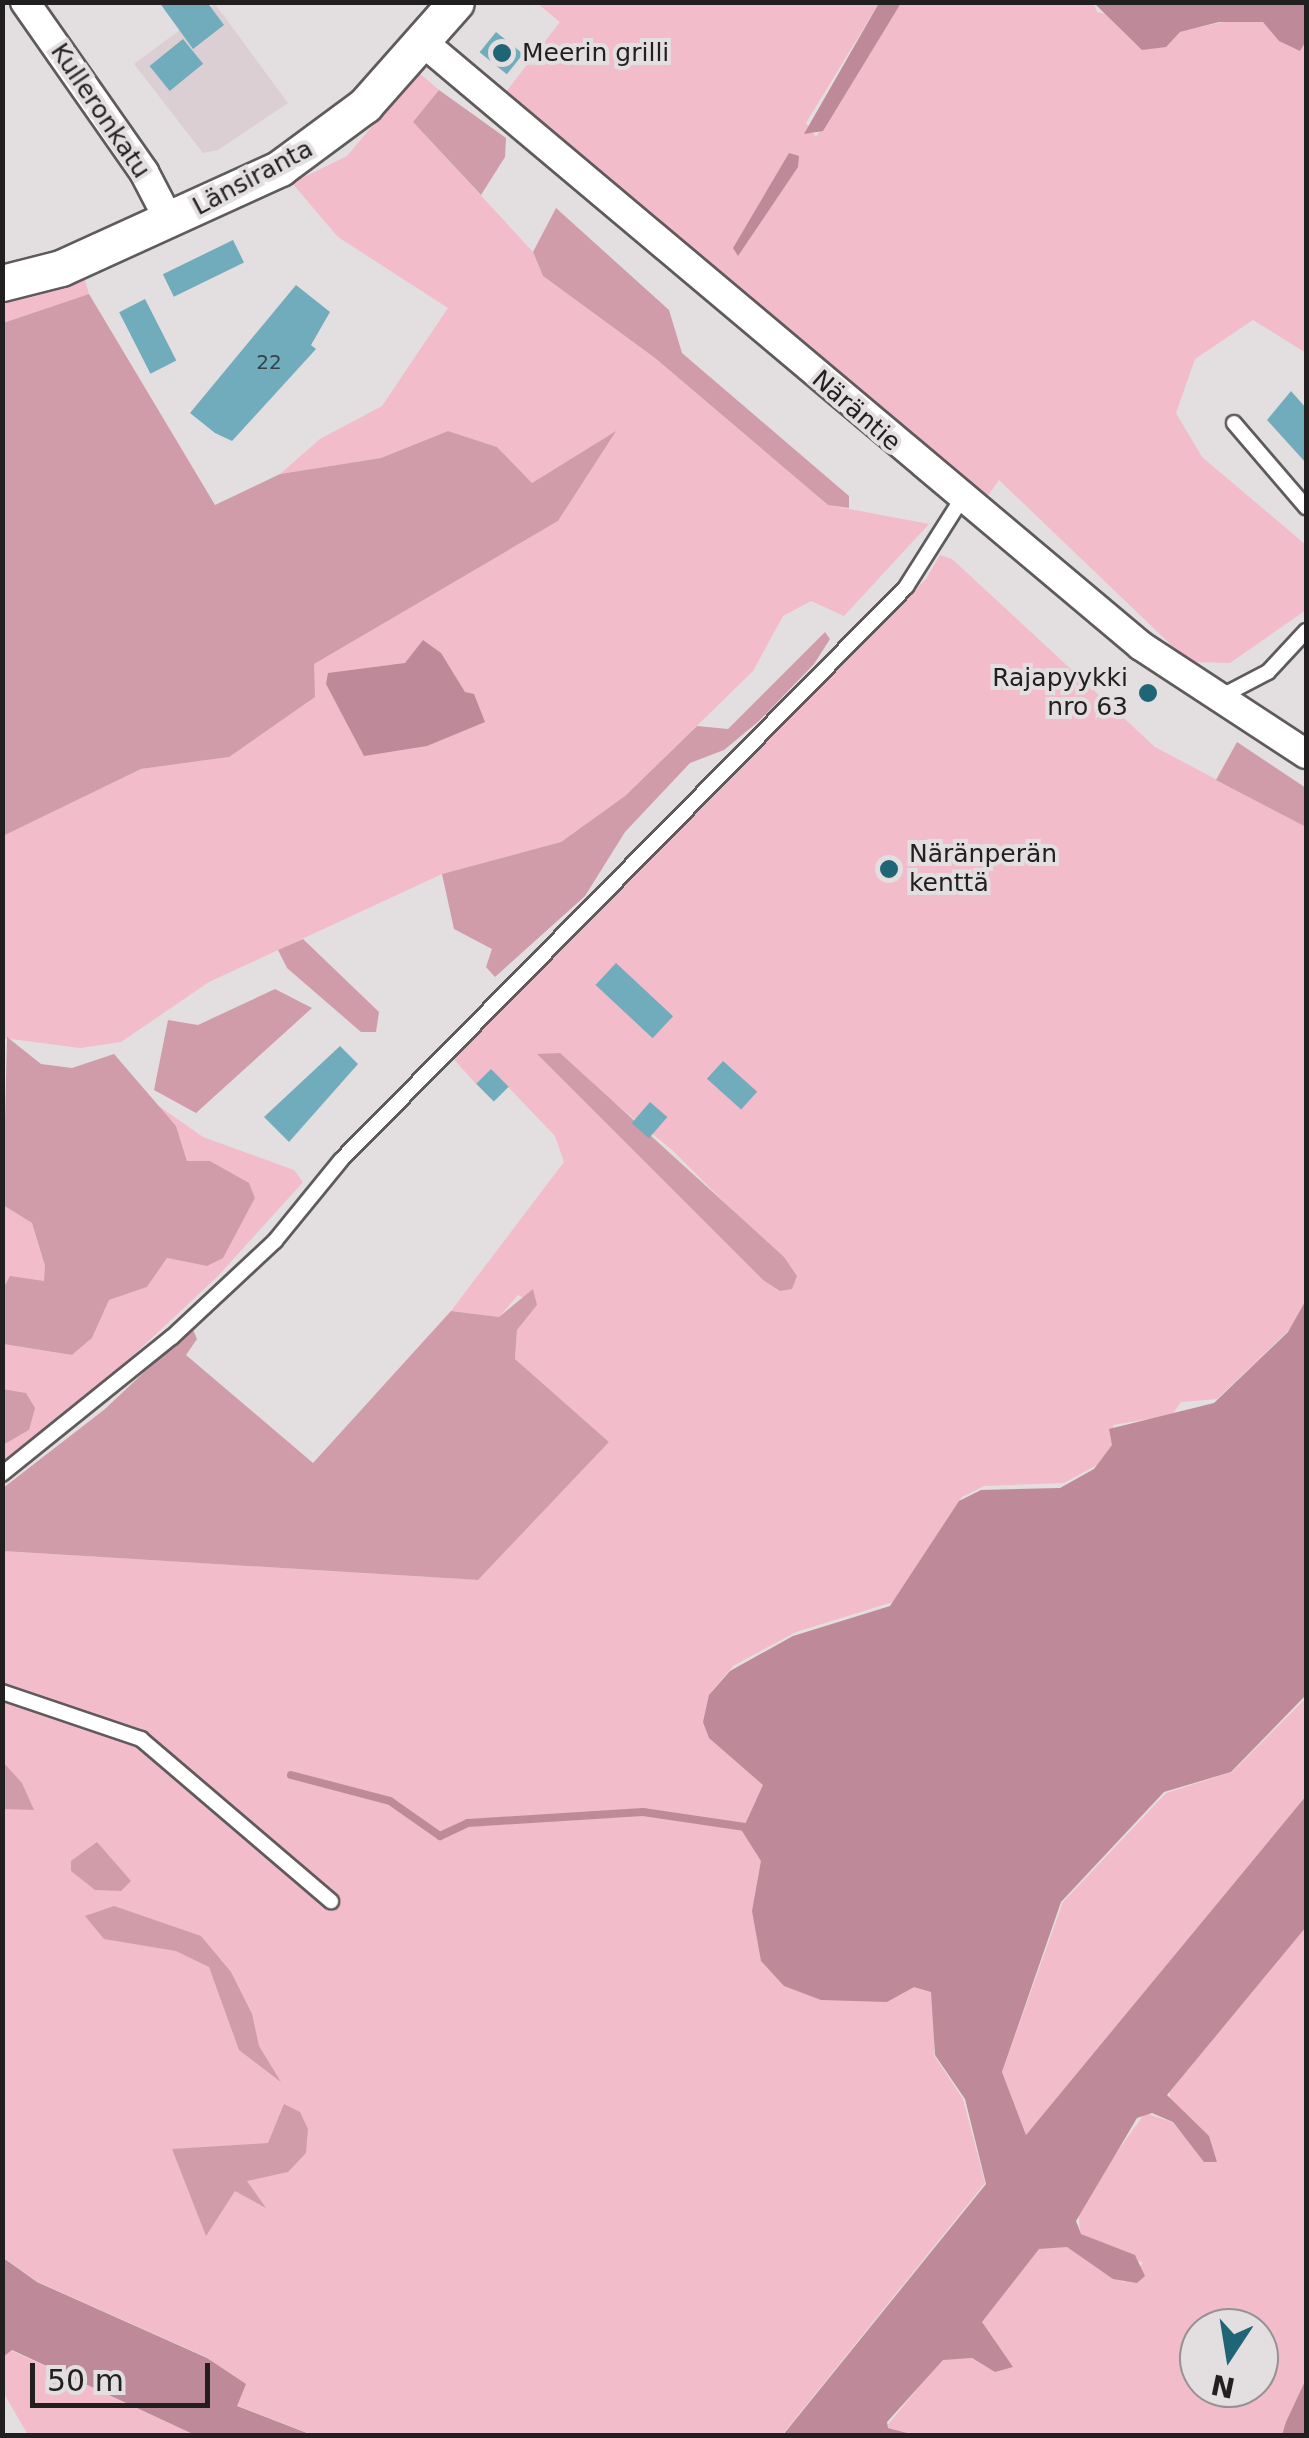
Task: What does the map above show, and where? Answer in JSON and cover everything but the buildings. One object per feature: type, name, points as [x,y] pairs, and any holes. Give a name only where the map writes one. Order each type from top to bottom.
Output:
[{"type":"street","name":"Kulleronkatu","points":[[25,2],[144,172],[170,222]]},
{"type":"street","name":"Länsiranta","points":[[2,282],[61,268],[170,222],[322,141],[424,44],[456,2]]},
{"type":"street","name":"Näräntie","points":[[424,44],[961,500],[1141,646],[1306,754]]},
{"type":"lane","points":[[1234,423],[1306,507]]},
{"type":"lane","points":[[2,1474],[172,1337],[275,1241],[341,1160],[906,588],[961,500]]},
{"type":"lane","points":[[1219,697],[1268,672],[1306,631]]},
{"type":"lane","points":[[2,1692],[141,1739],[331,1901]]},
{"type":"shaded area","points":[[537,3],[879,3],[806,123],[816,137],[901,3],[1094,3],[1097,12],[1179,32],[1306,3],[1306,353],[1253,320],[1195,359],[1176,413],[1202,457],[1306,545],[1306,610],[1230,663],[1189,662],[999,480],[973,517],[505,93],[560,22]]},
{"type":"shaded area","points":[[879,3],[901,3],[823,131],[804,134]]},
{"type":"shaded area","points":[[1094,3],[1306,3],[1306,41],[1300,51],[1279,41],[1263,22],[1219,22],[1180,32],[1166,47],[1142,50]]},
{"type":"shaded area","points":[[215,4],[288,103],[218,150],[203,153],[134,64]]},
{"type":"shaded area","points":[[418,72],[439,90],[414,123],[533,252],[543,276],[655,358],[828,505],[929,524],[844,616],[811,601],[783,616],[753,671],[625,796],[561,842],[442,874],[209,982],[121,1042],[80,1048],[3,1038],[3,836],[141,769],[229,757],[313,664],[558,521],[613,433],[532,483],[497,447],[448,431],[381,458],[280,474],[320,439],[382,406],[448,308],[338,237],[292,183],[347,156]]},
{"type":"shaded area","points":[[439,90],[506,138],[505,157],[481,195],[413,122]]},
{"type":"shaded area","points":[[789,153],[799,156],[798,167],[738,256],[733,248]]},
{"type":"shaded area","points":[[556,208],[669,310],[682,353],[849,496],[849,508],[828,505],[655,358],[543,276],[533,252]]},
{"type":"shaded area","points":[[83,273],[89,294],[3,323],[3,294]]},
{"type":"shaded area","points":[[89,294],[215,505],[280,474],[381,458],[448,431],[497,447],[532,483],[616,431],[558,521],[314,664],[315,697],[229,757],[141,769],[3,836],[3,323]]},
{"type":"shaded area","points":[[940,555],[952,559],[1155,747],[1306,827],[1306,1302],[1291,1328],[1217,1399],[1181,1402],[1172,1415],[1113,1425],[1116,1440],[1097,1465],[1064,1483],[984,1486],[962,1497],[893,1602],[796,1632],[733,1666],[712,1691],[766,1781],[917,1983],[934,1988],[934,2055],[963,2099],[985,2183],[782,2435],[313,2435],[236,2405],[244,2384],[206,2357],[36,2281],[3,2257],[3,1551],[478,1580],[609,1442],[515,1359],[517,1330],[537,1305],[518,1295],[499,1317],[451,1311],[564,1162],[555,1136],[491,1069],[476,1084],[451,1056],[926,579]],"holes":[[[538,1055],[605,1095],[672,1150],[797,1275],[651,1164]]]},
{"type":"shaded area","points":[[825,632],[830,639],[814,664],[759,721],[724,750],[690,763],[625,832],[585,896],[495,977],[486,967],[492,949],[454,929],[442,874],[561,842],[625,796],[697,726],[728,729]]},
{"type":"shaded area","points":[[423,640],[441,653],[465,692],[474,694],[485,722],[427,746],[364,756],[326,684],[328,673],[405,663]]},
{"type":"shaded area","points":[[1237,742],[1306,788],[1306,827],[1216,780]]},
{"type":"shaded area","points":[[303,939],[379,1012],[376,1032],[361,1032],[287,968],[278,950]]},
{"type":"shaded area","points":[[275,989],[312,1008],[196,1113],[154,1090],[168,1020],[198,1025]]},
{"type":"shaded area","points":[[7,1037],[41,1064],[72,1068],[114,1054],[176,1126],[187,1161],[210,1161],[249,1183],[255,1198],[223,1258],[207,1266],[167,1258],[147,1287],[109,1300],[92,1338],[72,1355],[3,1344],[4,1287],[10,1276],[44,1281],[45,1266],[32,1223],[3,1205]]},
{"type":"shaded area","points":[[560,1053],[784,1257],[797,1276],[792,1289],[780,1291],[763,1280],[537,1054]]},
{"type":"shaded area","points":[[153,1102],[203,1137],[294,1170],[303,1182],[218,1276],[61,1423],[3,1462],[3,1445],[29,1430],[26,1393],[3,1389],[2,1344],[72,1355],[92,1338],[109,1300],[147,1287],[167,1258],[207,1266],[223,1257],[255,1198],[249,1184],[210,1161],[187,1161],[176,1126]]},
{"type":"shaded area","points":[[3,1205],[32,1223],[45,1266],[45,1281],[3,1292]]},
{"type":"shaded area","points":[[533,1289],[537,1305],[517,1330],[515,1359],[609,1442],[478,1580],[3,1551],[3,1488],[105,1409],[192,1327],[197,1339],[186,1355],[313,1463],[451,1311],[499,1317]]},
{"type":"shaded area","points":[[1306,1300],[1306,1695],[1231,1772],[1164,1792],[1061,1902],[1002,2072],[1026,2135],[1306,1796],[1306,1927],[1167,2095],[1209,2136],[1217,2162],[1204,2162],[1173,2122],[1152,2113],[1137,2118],[1076,2221],[1081,2234],[1135,2255],[1145,2276],[1137,2283],[1113,2279],[1067,2247],[1039,2249],[982,2322],[1013,2367],[995,2372],[972,2358],[943,2360],[887,2422],[888,2428],[915,2435],[783,2435],[986,2184],[965,2099],[935,2055],[931,1992],[914,1987],[887,2002],[821,2000],[784,1986],[761,1961],[752,1911],[761,1861],[742,1831],[763,1785],[709,1738],[703,1722],[709,1695],[730,1671],[793,1636],[890,1606],[959,1501],[981,1490],[1060,1488],[1094,1469],[1112,1445],[1109,1429],[1214,1403],[1288,1332]]},
{"type":"shaded area","points":[[3,1389],[26,1393],[35,1408],[29,1430],[3,1445]]},
{"type":"shaded area","points":[[1306,1698],[1306,1796],[1026,2135],[1002,2072],[1063,1902],[1166,1793],[1232,1772]]},
{"type":"shaded area","points":[[3,1762],[22,1783],[34,1810],[3,1809]]},
{"type":"shaded area","points":[[97,1842],[131,1881],[121,1891],[95,1890],[71,1871],[71,1861]]},
{"type":"shaded area","points":[[114,1906],[201,1936],[231,1972],[252,2014],[259,2046],[281,2082],[239,2050],[209,1967],[176,1951],[104,1939],[85,1916]]},
{"type":"shaded area","points":[[1306,1925],[1306,2435],[917,2436],[886,2427],[942,2359],[971,2358],[994,2371],[981,2321],[1038,2248],[1066,2246],[1124,2282],[1143,2263],[1080,2233],[1078,2206],[1145,2113],[1172,2122],[1207,2163],[1208,2136],[1171,2104],[1169,2087]]},
{"type":"shaded area","points":[[284,2104],[300,2112],[308,2129],[306,2153],[288,2172],[247,2181],[266,2208],[235,2191],[206,2236],[172,2149],[268,2143]]},
{"type":"shaded area","points":[[2,2257],[37,2282],[207,2358],[246,2384],[237,2406],[312,2435],[195,2435],[12,2350],[3,2357]]},
{"type":"shaded area","points":[[10,2350],[195,2435],[28,2435],[3,2392],[2,2355]]},
{"type":"shaded area","points":[[1306,2379],[1306,2435],[1282,2435],[1286,2422]]},
{"type":"waterway","points":[[291,1775],[390,1801],[440,1836],[468,1823],[643,1812],[745,1827]]},
{"type":"place","name":"Meerin grilli","points":[[502,53]]},
{"type":"place","name":"Rajapyykki nro 63","points":[[1148,693]]},
{"type":"place","name":"Näränperän kenttä","points":[[889,869]]}]
